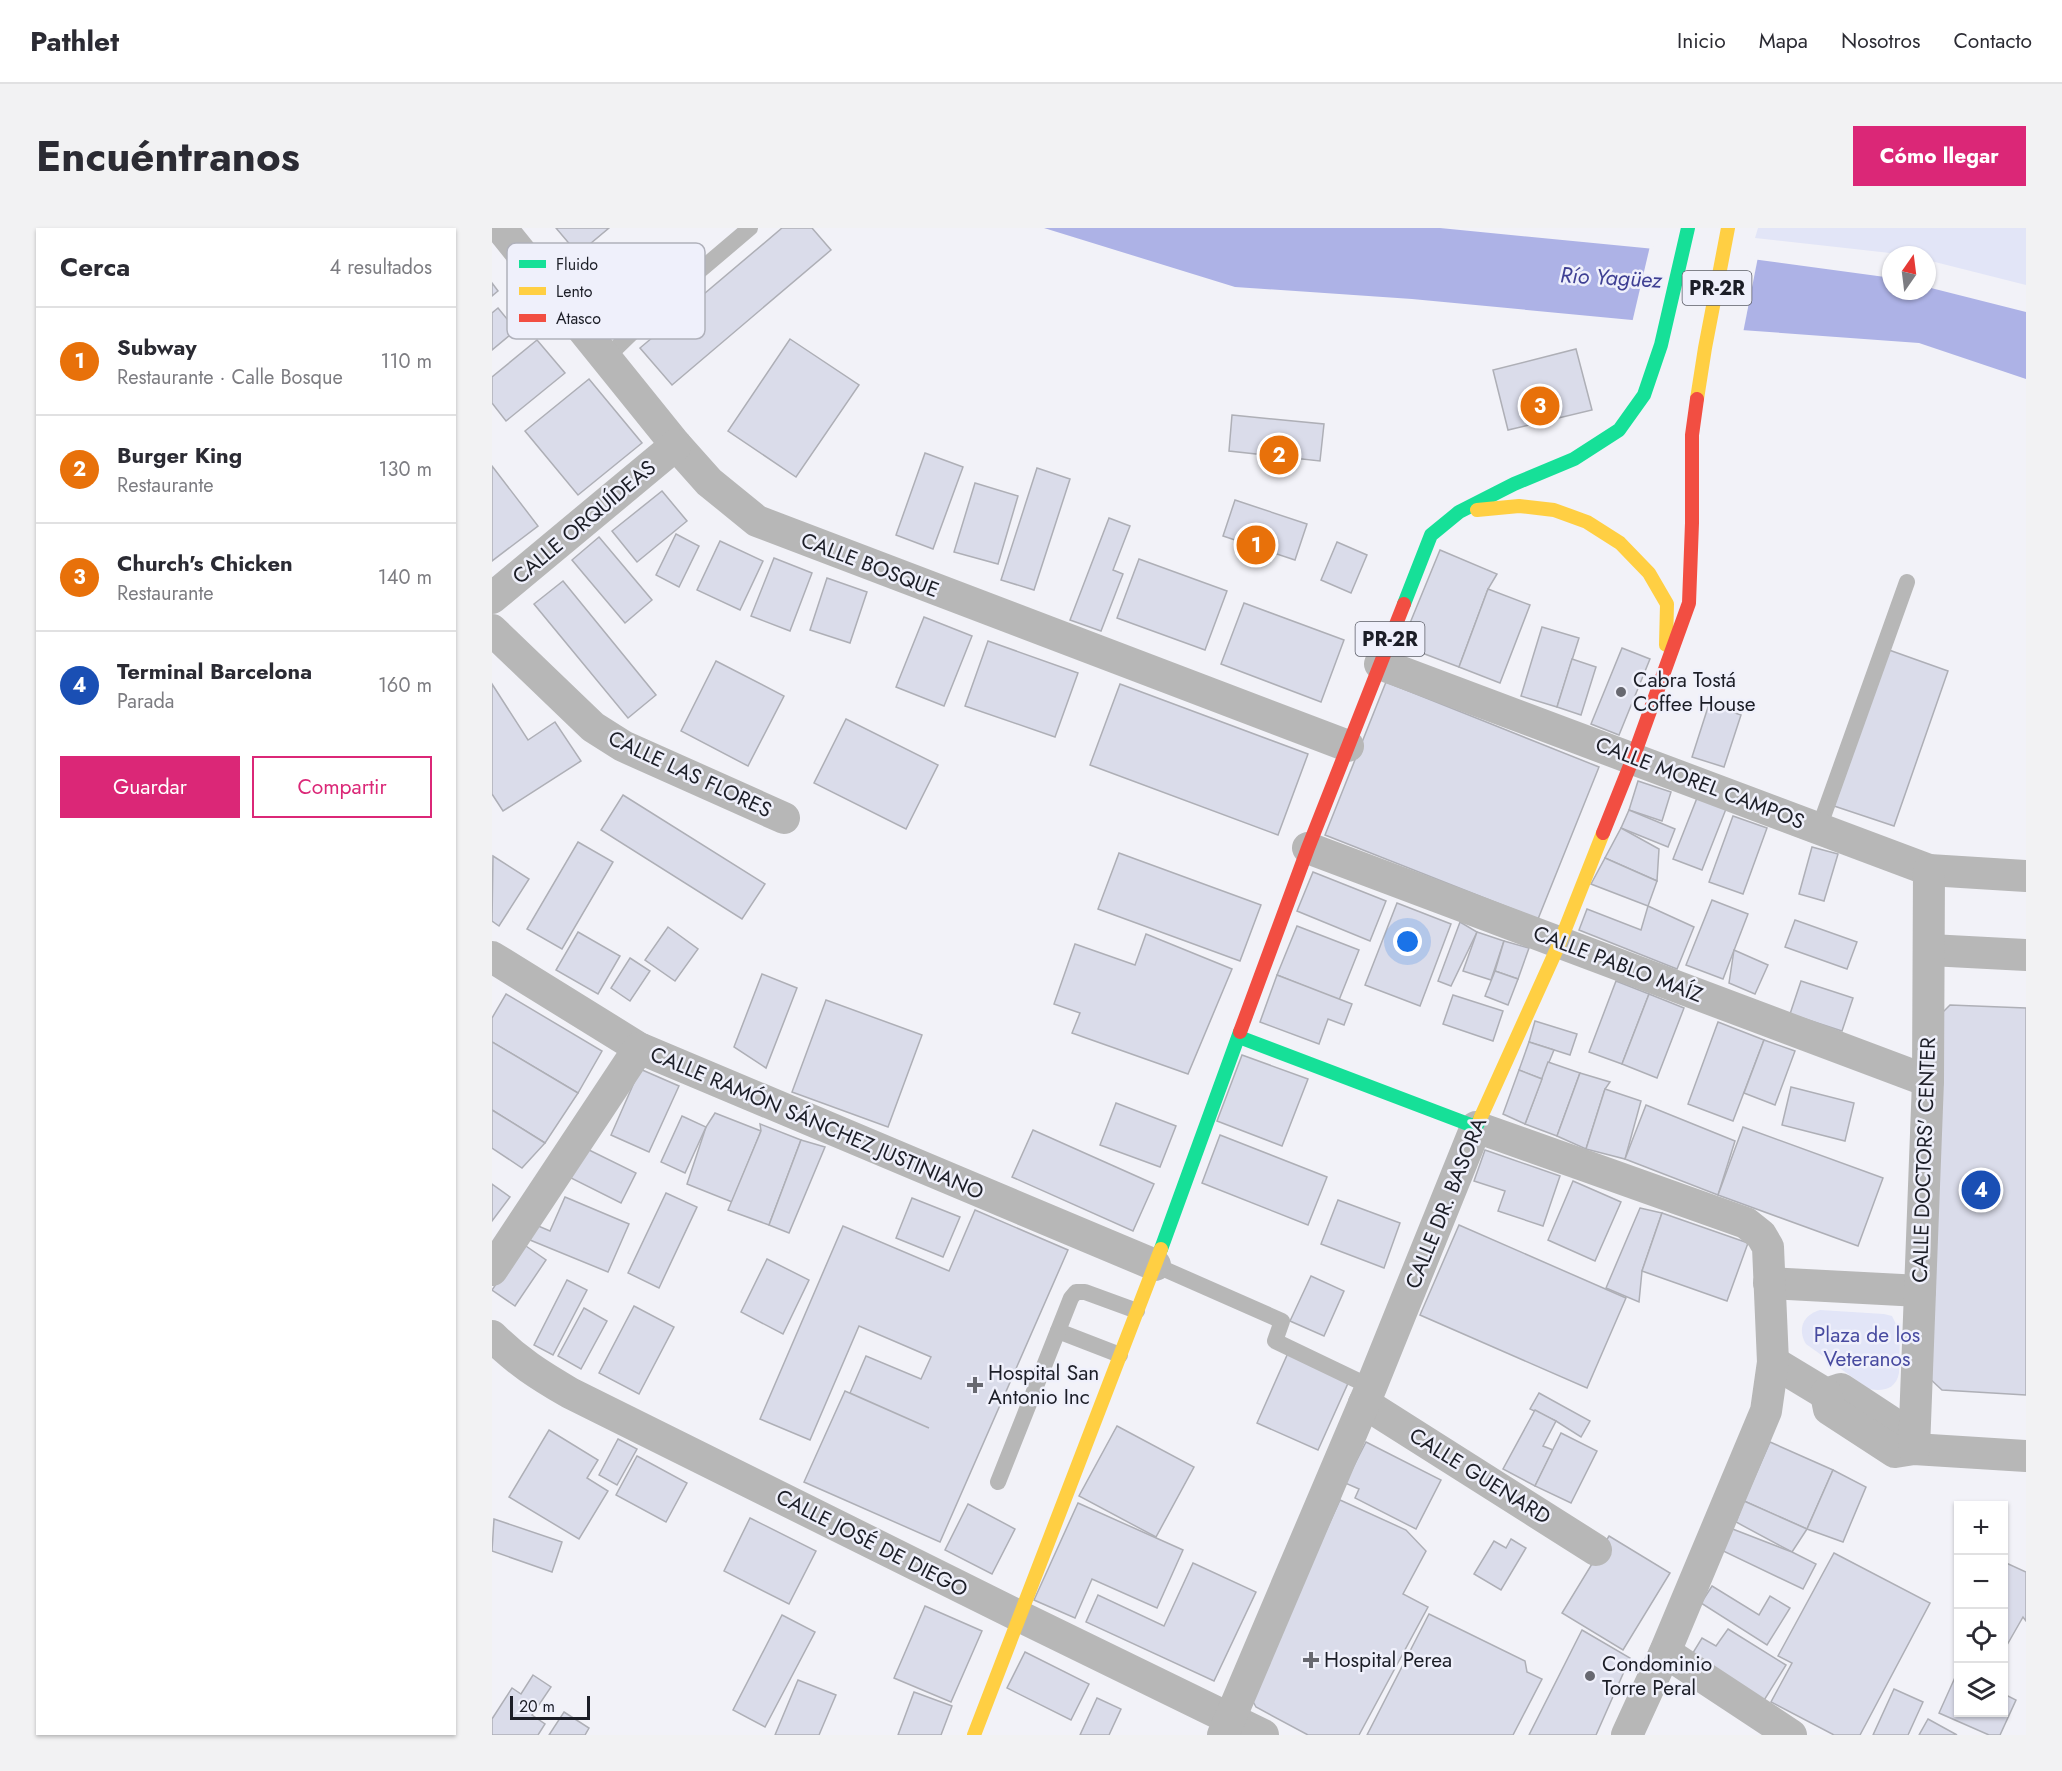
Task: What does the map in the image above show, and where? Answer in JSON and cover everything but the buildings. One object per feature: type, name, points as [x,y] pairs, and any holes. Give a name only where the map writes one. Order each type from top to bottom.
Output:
[{"type":"main road","name":"PR-2R","points":[[974,1735],[1155,1264],[1308,848],[1431,534],[1459,512],[1514,484],[1574,459],[1620,430],[1644,395],[1661,345],[1688,228]]},
{"type":"main road","name":"PR-2R","points":[[1665,670],[1689,603],[1692,435],[1705,348],[1728,228]]},
{"type":"main road","points":[[1459,512],[1520,506],[1554,510],[1587,522],[1620,543],[1649,573],[1667,604],[1665,670]]},
{"type":"main road","name":"CALLE DR. BASORA","points":[[1476,1127],[1560,942],[1633,758],[1665,670]]},
{"type":"main road","points":[[1239,1036],[1476,1127]]},
{"type":"street","name":"CALLE BOSQUE","points":[[501,228],[513,243]]},
{"type":"street","name":"CALLE BOSQUE","points":[[591,339],[676,445],[709,482],[757,521],[1348,746]]},
{"type":"street","name":"CALLE ORQUÍDEAS","points":[[492,598],[676,445]]},
{"type":"street","name":"CALLE LAS FLORES","points":[[492,630],[593,727],[623,746],[784,818]]},
{"type":"street","name":"CALLE MOREL CAMPOS","points":[[1380,664],[1929,870],[2026,876]]},
{"type":"street","name":"CALLE PABLO MAÍZ","points":[[1308,848],[1928,1081]]},
{"type":"street","name":"CALLE DOCTORS' CENTER","points":[[1914,1443],[1928,1081],[1929,870]]},
{"type":"street","points":[[1930,950],[2026,955]]},
{"type":"street","name":"CALLE RAMÓN SÁNCHEZ JUSTINIANO","points":[[492,957],[639,1048],[1155,1264]]},
{"type":"street","points":[[492,1270],[639,1048]]},
{"type":"street","points":[[1476,1127],[1746,1223],[1761,1235],[1768,1247],[1773,1362],[1766,1411],[1665,1652],[1627,1735]]},
{"type":"street","name":"CALLE DR. BASORA","points":[[1226,1727],[1368,1395],[1476,1127]]},
{"type":"street","points":[[1769,1283],[1920,1291]]},
{"type":"street","name":"CALLE JOSÉ DE DIEGO","points":[[492,1336],[513,1357],[537,1374],[570,1392],[1019,1616],[1226,1727],[1263,1735]]},
{"type":"street","points":[[1773,1362],[1826,1394],[1841,1389],[1914,1443],[2026,1456]]},
{"type":"street","name":"CALLE GUENARD","points":[[1368,1395],[1596,1550]]},
{"type":"street","points":[[1665,1652],[1791,1735]]},
{"type":"lane","points":[[705,266],[750,228]]},
{"type":"lane","points":[[606,358],[626,339]]},
{"type":"lane","points":[[1819,828],[1907,582]]},
{"type":"lane","points":[[1155,1264],[1282,1321],[1275,1341],[1368,1395]]},
{"type":"lane","points":[[998,1482],[1071,1298],[1076,1292],[1085,1292],[1137,1311]]},
{"type":"lane","points":[[1058,1331],[1120,1355]]},
{"type":"green space","points":[[1758,228],[2026,228],[2026,285],[1936,262],[1936,246],[1882,246],[1882,252],[1755,238]]},
{"type":"green space","name":"Plaza de los Veteranos","points":[[1820,1310],[1892,1316],[1900,1332],[1899,1373],[1892,1386],[1879,1390],[1869,1389],[1806,1344],[1802,1333],[1803,1323],[1809,1315]]},
{"type":"water","name":"Río Yagüez","points":[[1044,228],[1440,228],[1737,257],[1882,277],[1882,300],[1936,300],[1936,289],[2026,312],[2026,379],[1919,343],[1727,329],[1412,299],[1235,287]]},
{"type":"pier","points":[[1650,246],[1758,257],[1743,333],[1632,323]]},
{"type":"traffic: fast","points":[[1404,604],[1431,535],[1459,512],[1514,484],[1574,459],[1619,430],[1644,395],[1661,345],[1688,228]]},
{"type":"traffic: fast","points":[[1161,1249],[1240,1032]]},
{"type":"traffic: fast","points":[[1239,1037],[1476,1127],[1480,1119]]},
{"type":"traffic: slow","points":[[1697,399],[1728,228]]},
{"type":"traffic: slow","points":[[1477,510],[1519,506],[1554,510],[1587,522],[1620,543],[1649,573],[1667,604],[1666,645]]},
{"type":"traffic: slow","points":[[1480,1119],[1560,942],[1603,833]]},
{"type":"traffic: slow","points":[[974,1735],[1161,1249]]},
{"type":"traffic: jam","points":[[1603,833],[1633,758],[1689,603],[1692,435],[1697,399]]},
{"type":"traffic: jam","points":[[1240,1032],[1308,848],[1404,604]]},
{"type":"place","name":"Church's Chicken","points":[[1540,406]]},
{"type":"place","name":"Burger King","points":[[1279,455]]},
{"type":"place","name":"Subway","points":[[1256,545]]},
{"type":"place","name":"Cabra Tostá Coffee House","points":[[1621,692]]},
{"type":"place","name":"Terminal Barcelona","points":[[1981,1190]]},
{"type":"place","name":"Hospital San Antonio Inc","points":[[975,1385]]},
{"type":"place","name":"Hospital Perea","points":[[1311,1660]]},
{"type":"place","name":"Condominio Torre Peral","points":[[1590,1676]]}]
